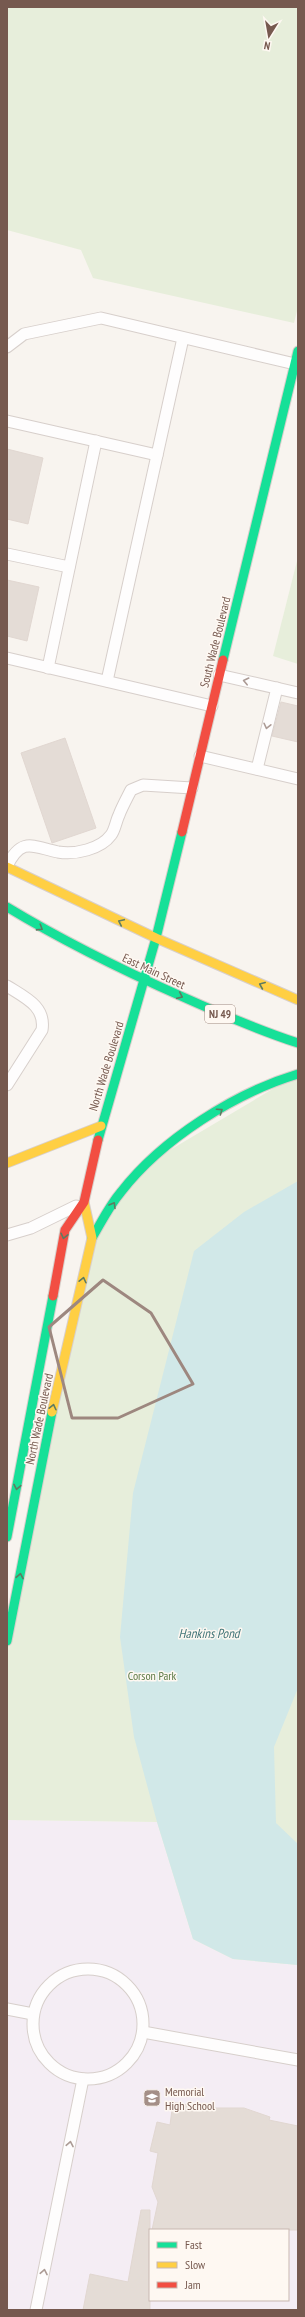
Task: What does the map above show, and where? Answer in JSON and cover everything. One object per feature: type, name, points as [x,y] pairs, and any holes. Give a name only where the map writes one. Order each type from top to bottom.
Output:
[{"type":"main road","name":"South Wade Boulevard","points":[[156,938],[298,351]]},
{"type":"main road","points":[[7,866],[156,938],[298,1000]]},
{"type":"main road","name":"East Main Street","points":[[7,907],[46,932],[144,980],[262,1032],[298,1043]]},
{"type":"main road","name":"North Wade Boulevard","points":[[7,1537],[65,1230],[84,1202],[101,1126],[156,938]]},
{"type":"main road","points":[[92,1238],[121,1190],[144,1166],[161,1152],[239,1098],[287,1076],[298,1074]]},
{"type":"main road","points":[[7,1163],[101,1126]]},
{"type":"main road","name":"North Wade Boulevard","points":[[7,1641],[12,1594],[92,1238],[84,1202]]},
{"type":"lane","points":[[7,347],[24,334],[101,318],[295,364]]},
{"type":"lane","points":[[107,681],[183,338]]},
{"type":"lane","points":[[7,420],[96,442],[157,455]]},
{"type":"lane","points":[[48,668],[96,442]]},
{"type":"lane","points":[[7,554],[69,567]]},
{"type":"lane","points":[[7,658],[212,706]]},
{"type":"lane","points":[[220,675],[298,693]]},
{"type":"lane","points":[[257,770],[277,688]]},
{"type":"lane","points":[[200,756],[298,779]]},
{"type":"lane","points":[[7,866],[13,854],[23,847],[35,845],[59,852],[83,851],[102,844],[112,834],[131,790],[143,785],[192,788]]},
{"type":"lane","points":[[7,986],[35,1004],[42,1012],[44,1021],[42,1030],[7,1085]]},
{"type":"lane","points":[[7,1235],[31,1228],[84,1202]]},
{"type":"lane","points":[[88,1968],[106,1971],[123,1981],[136,1995],[143,2013],[144,2032],[139,2048],[129,2062],[120,2069],[100,2078],[83,2079],[65,2074],[50,2064],[39,2050],[35,2038],[33,2014],[40,1996],[52,1982],[69,1971],[88,1968]]},
{"type":"lane","points":[[7,2009],[33,2014]]},
{"type":"lane","points":[[144,2032],[298,2060]]},
{"type":"lane","points":[[36,2310],[83,2079]]},
{"type":"highlighted area","points":[[103,1280],[151,1313],[193,1384],[118,1418],[72,1418],[49,1327]]},
{"type":"shaded area","name":"Memorial High School","points":[[7,1820],[157,1822],[193,1939],[233,1959],[298,1965],[298,2310],[7,2310]]},
{"type":"green space","points":[[7,7],[298,7],[298,307],[294,323],[93,278],[81,250],[7,230]]},
{"type":"green space","points":[[298,557],[298,664],[273,656]]},
{"type":"green space","name":"Corson Park","points":[[298,1074],[298,1965],[233,1959],[193,1939],[157,1822],[7,1820],[7,1641],[92,1238],[143,1166]]},
{"type":"water","name":"Hankins Pond","points":[[298,1181],[298,1688],[274,1747],[276,1823],[298,1844],[298,1965],[233,1959],[193,1939],[157,1822],[134,1737],[120,1637],[133,1493],[194,1251],[244,1212]]},
{"type":"building","points":[[7,449],[43,458],[28,524],[7,519]]},
{"type":"building","points":[[7,580],[39,587],[27,641],[7,636]]},
{"type":"building","points":[[281,702],[298,706],[298,742],[272,736]]},
{"type":"building","points":[[65,738],[96,828],[52,843],[21,753]]},
{"type":"building","points":[[173,2102],[203,2108],[244,2108],[270,2117],[269,2120],[298,2126],[298,2230],[152,2229],[158,2202],[152,2187],[158,2153],[150,2151],[157,2122],[170,2125]]},
{"type":"building","points":[[141,2210],[150,2210],[150,2310],[83,2310],[90,2274],[128,2282]]},
{"type":"traffic: fast","points":[[223,660],[298,351]]},
{"type":"traffic: fast","points":[[98,1140],[156,938],[182,832]]},
{"type":"traffic: fast","points":[[7,907],[93,955],[226,1016],[298,1043]]},
{"type":"traffic: fast","points":[[92,1238],[121,1192],[138,1172],[178,1136],[201,1120],[250,1093],[274,1082],[298,1074]]},
{"type":"traffic: fast","points":[[7,1537],[53,1296]]},
{"type":"traffic: fast","points":[[7,1641],[52,1412]]},
{"type":"traffic: slow","points":[[7,867],[156,938],[298,1000]]},
{"type":"traffic: slow","points":[[7,1163],[101,1126]]},
{"type":"traffic: slow","points":[[52,1412],[92,1238],[84,1202]]},
{"type":"traffic: jam","points":[[182,832],[223,660]]},
{"type":"traffic: jam","points":[[53,1296],[65,1230],[84,1202],[98,1140]]},
{"type":"place","name":"Memorial High School","points":[[152,2098]]}]
